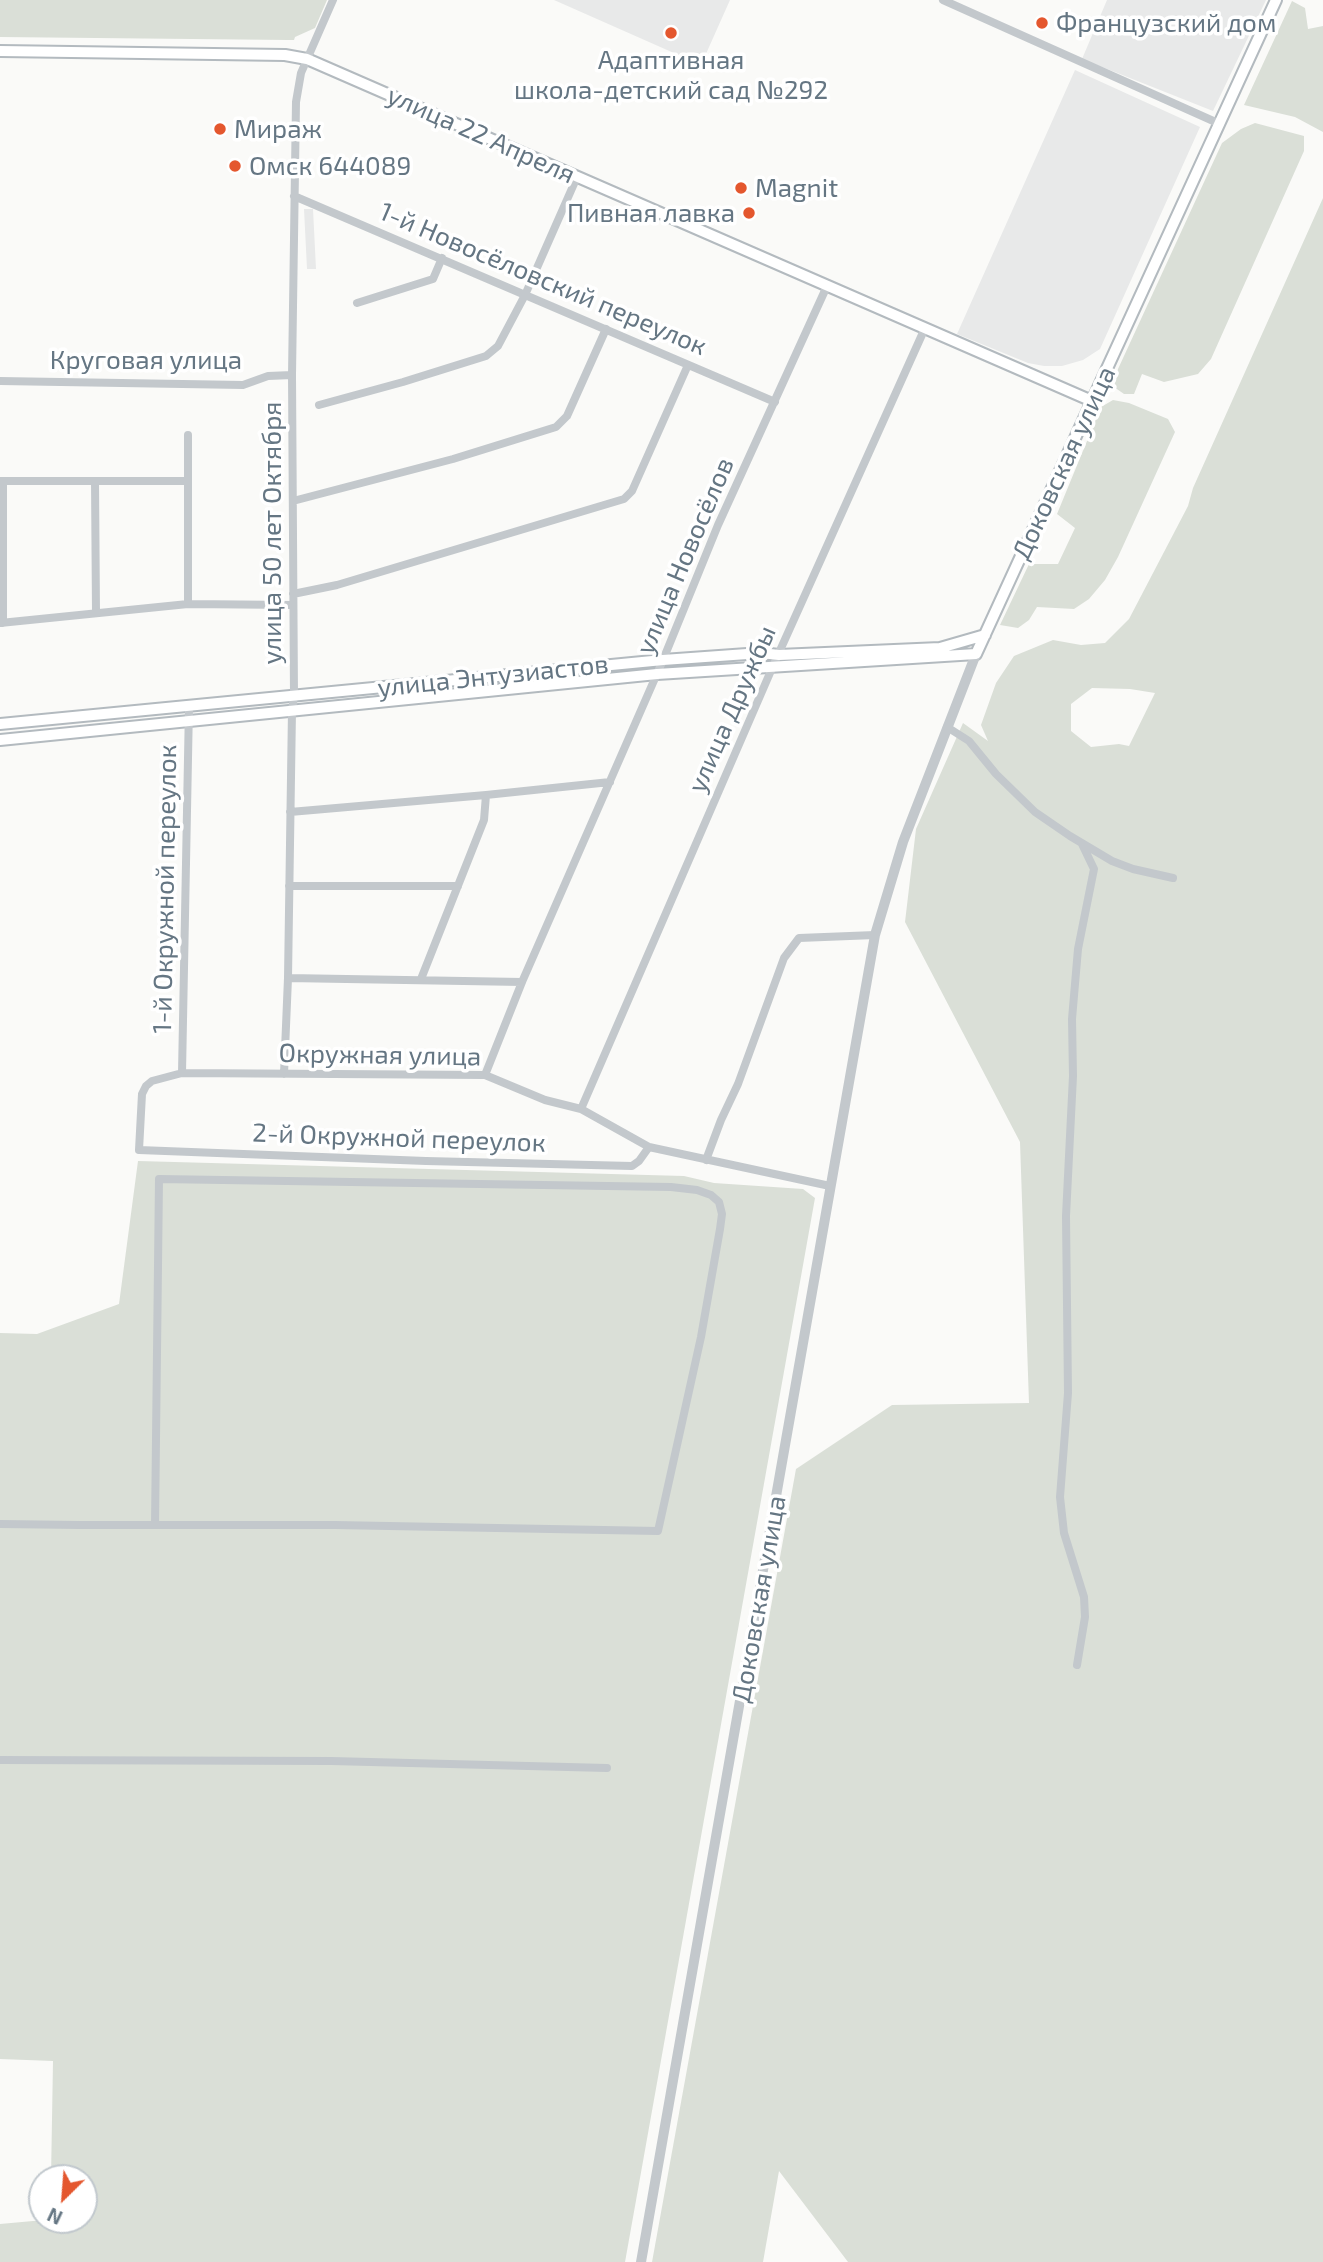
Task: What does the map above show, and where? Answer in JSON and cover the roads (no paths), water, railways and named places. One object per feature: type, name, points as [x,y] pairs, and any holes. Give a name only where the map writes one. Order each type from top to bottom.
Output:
[{"type":"main road","name":"Доковская улица","points":[[976,654],[1276,0]]},
{"type":"main road","name":"улица 22 Апреля","points":[[0,51],[285,55],[307,59],[1092,401]]},
{"type":"main road","name":"улица Энтузиастов","points":[[0,724],[663,660],[761,653],[779,655],[940,648],[985,635]]},
{"type":"main road","name":"улица Энтузиастов","points":[[0,740],[657,674],[976,654]]},
{"type":"street","name":"улица 50 лет Октября","points":[[284,1074],[292,709],[295,695],[292,375],[296,102],[301,73],[333,0]]},
{"type":"street","points":[[943,0],[1220,124]]},
{"type":"street","points":[[319,405],[486,356],[498,346],[525,295],[577,177]]},
{"type":"street","name":"1-й Новосёловский переулок","points":[[294,196],[775,402]]},
{"type":"street","points":[[357,303],[433,279],[442,258]]},
{"type":"street","name":"улица Новосёлов","points":[[485,1076],[522,982],[657,674],[718,525],[827,286]]},
{"type":"street","name":"улица Дружбы","points":[[581,1109],[773,666],[925,328]]},
{"type":"street","points":[[293,501],[453,459],[556,426],[567,416],[606,329]]},
{"type":"street","points":[[293,594],[337,586],[624,499],[632,491],[688,365]]},
{"type":"street","name":"Круговая улица","points":[[0,381],[243,385],[268,376],[292,375]]},
{"type":"street","points":[[188,435],[188,604]]},
{"type":"street","points":[[95,481],[96,613]]},
{"type":"street","points":[[187,481],[2,482],[2,623],[188,604],[293,605]]},
{"type":"street","name":"Доковская улица","points":[[641,2262],[875,935],[903,842],[976,654]]},
{"type":"street","name":"1-й Окружной переулок","points":[[182,1073],[189,706]]},
{"type":"street","points":[[947,727],[969,741],[996,774],[1035,812],[1082,844],[1133,869],[1172,878]]},
{"type":"street","points":[[290,811],[610,782]]},
{"type":"street","points":[[421,978],[484,820],[486,795]]},
{"type":"street","points":[[1077,1665],[1085,1617],[1084,1597],[1065,1533],[1060,1497],[1068,1393],[1066,1216],[1073,1076],[1072,1019],[1078,949],[1094,869],[1082,844]]},
{"type":"street","points":[[289,886],[458,886]]},
{"type":"street","points":[[706,1160],[738,1084],[784,958],[799,938],[875,935]]},
{"type":"street","points":[[288,978],[421,978],[522,982]]},
{"type":"street","name":"Окружная улица","points":[[139,1150],[142,1094],[145,1086],[152,1081],[182,1073],[485,1076],[545,1100],[581,1109],[649,1147],[830,1185]]},
{"type":"street","name":"2-й Окружной переулок","points":[[139,1150],[632,1166],[649,1147]]},
{"type":"street","points":[[0,1524],[155,1525],[335,1525],[658,1531],[701,1337],[720,1229],[722,1214],[719,1202],[711,1195],[697,1190],[671,1187],[159,1180],[155,1525]]},
{"type":"street","points":[[0,1760],[331,1761],[607,1768]]},
{"type":"place","name":"Французский дом","points":[[1042,23]]},
{"type":"place","name":"Адаптивная школа-детский сад №292","points":[[671,33]]},
{"type":"place","name":"Мираж","points":[[220,129]]},
{"type":"place","name":"Омск 644089","points":[[235,166]]},
{"type":"place","name":"Magnit","points":[[741,188]]},
{"type":"place","name":"Пивная лавка","points":[[749,213]]}]
